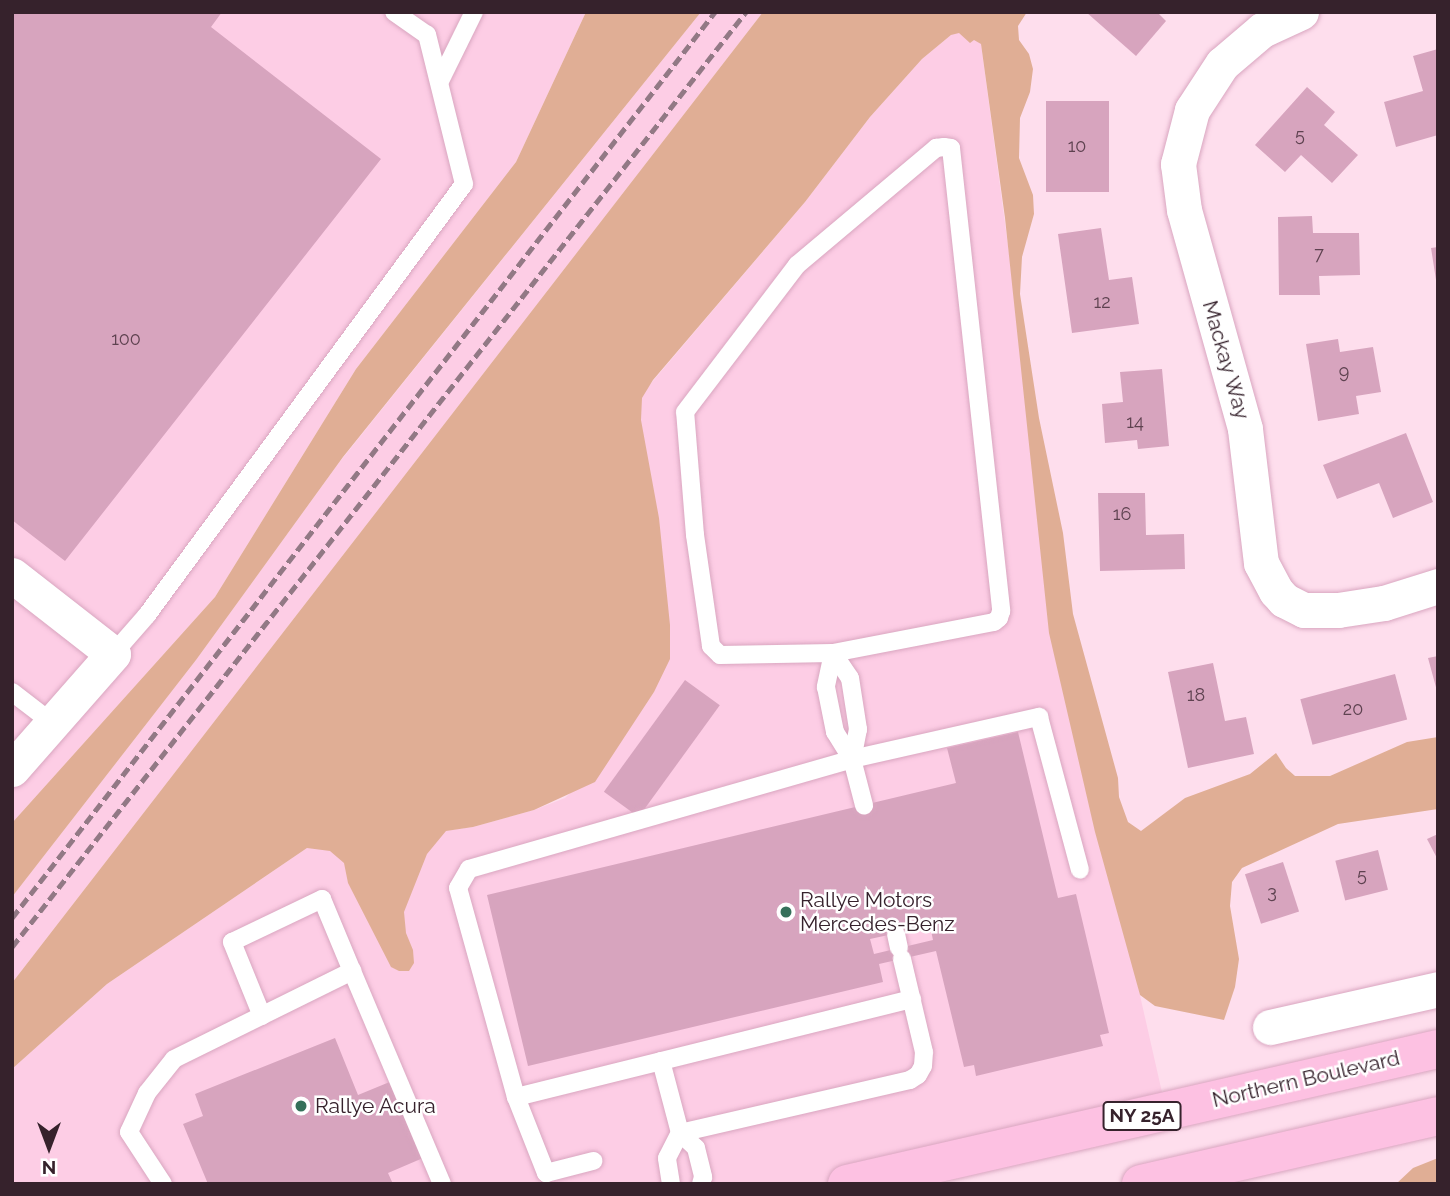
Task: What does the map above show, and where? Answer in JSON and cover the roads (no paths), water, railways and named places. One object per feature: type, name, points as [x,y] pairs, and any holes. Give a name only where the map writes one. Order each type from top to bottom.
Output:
[{"type":"main road","name":"Northern Boulevard","points":[[847,1184],[1438,1049]]},
{"type":"main road","points":[[1141,1184],[1438,1116]]},
{"type":"street","name":"Mackay Way","points":[[1301,12],[1262,30],[1222,64],[1192,110],[1178,164],[1184,211],[1245,429],[1261,563],[1276,591],[1294,606],[1304,610],[1338,610],[1384,603],[1438,586]]},
{"type":"street","points":[[12,575],[113,654],[12,769]]},
{"type":"street","points":[[1270,1027],[1438,989]]},
{"type":"lane","points":[[113,654],[147,615],[464,184],[427,35],[394,12]]},
{"type":"lane","points":[[440,81],[474,12]]},
{"type":"lane","points":[[936,148],[951,148],[1001,611],[994,622],[833,653],[720,655],[714,652],[695,535],[685,412],[797,265],[936,148]]},
{"type":"lane","points":[[833,653],[826,687],[835,732],[852,758],[864,805]]},
{"type":"lane","points":[[833,653],[850,678],[858,729],[852,758]]},
{"type":"lane","points":[[12,692],[51,722]]},
{"type":"lane","points":[[593,1161],[546,1172],[516,1097],[458,888],[468,869],[852,758],[1039,717],[1080,870]]},
{"type":"lane","points":[[262,1016],[232,942],[322,899],[442,1184]]},
{"type":"lane","points":[[671,1184],[667,1158],[680,1133],[910,1080],[923,1066],[924,1052],[899,947]]},
{"type":"lane","points":[[163,1184],[129,1132],[148,1093],[174,1059],[352,971]]},
{"type":"lane","points":[[516,1097],[912,999]]},
{"type":"lane","points":[[661,1061],[680,1133],[696,1148],[701,1184]]},
{"type":"railway","points":[[12,918],[715,12]]},
{"type":"railway","points":[[12,947],[746,12]]},
{"type":"place","name":"Rallye Motors Mercedes-Benz","points":[[786,912]]},
{"type":"place","name":"Rallye Acura","points":[[301,1106]]}]
